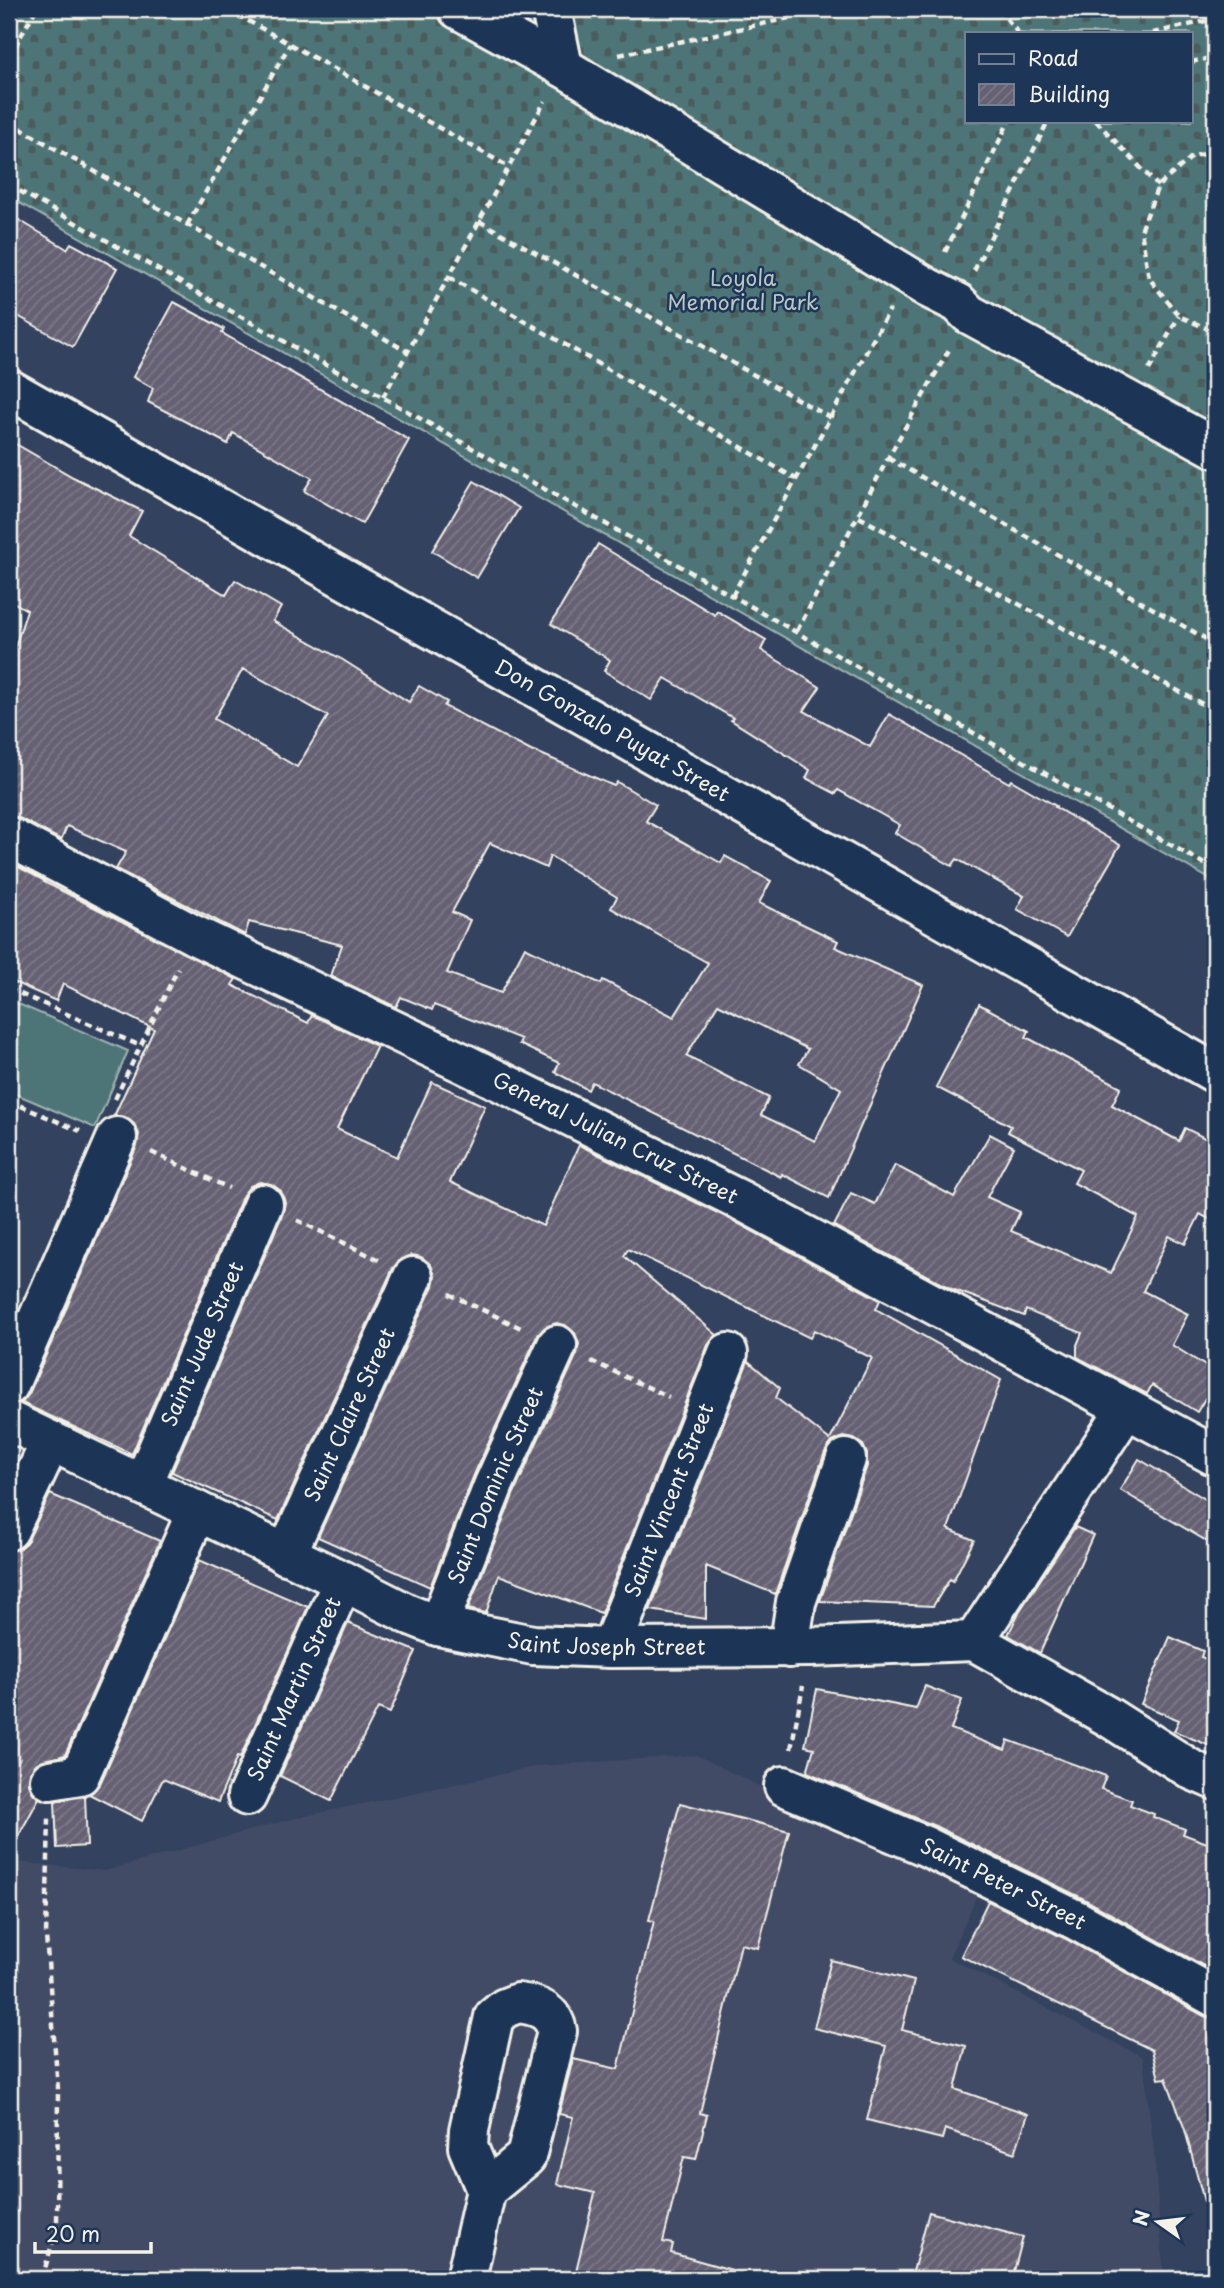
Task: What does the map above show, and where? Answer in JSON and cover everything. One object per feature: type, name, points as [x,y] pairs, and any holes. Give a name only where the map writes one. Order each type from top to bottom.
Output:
[{"type":"street","points":[[458,9],[563,67],[941,295],[1215,448]]},
{"type":"street","points":[[551,9],[563,67]]},
{"type":"street","name":"Don Gonzalo Puyat Street","points":[[9,389],[1215,1073]]},
{"type":"street","name":"General Julian Cruz Street","points":[[9,837],[194,935],[743,1201],[1215,1455]]},
{"type":"street","points":[[9,1385],[115,1141]]},
{"type":"street","name":"Saint Jude Street","points":[[143,1484],[264,1204]]},
{"type":"street","name":"Saint Claire Street","points":[[286,1555],[413,1277]]},
{"type":"street","name":"Saint Dominic Street","points":[[438,1626],[495,1484],[557,1345]]},
{"type":"street","name":"Saint Vincent Street","points":[[611,1648],[728,1353]]},
{"type":"street","points":[[1126,1409],[974,1641],[1107,1716],[1192,1770],[1215,1780]]},
{"type":"street","name":"Saint Joseph Street","points":[[9,1421],[408,1614],[438,1626],[533,1645],[611,1648],[800,1647],[974,1641]]},
{"type":"street","points":[[9,1530],[51,1441]]},
{"type":"street","points":[[800,1647],[796,1602],[846,1459]]},
{"type":"street","points":[[50,1780],[80,1775],[197,1511]]},
{"type":"street","name":"Saint Martin Street","points":[[247,1796],[343,1581]]},
{"type":"street","name":"Saint Peter Street","points":[[784,1786],[866,1819],[962,1864],[1074,1919],[1215,1997]]},
{"type":"street","points":[[466,2279],[486,2190]]},
{"type":"path","points":[[9,57],[36,9]]},
{"type":"path","points":[[227,9],[509,167]]},
{"type":"path","points":[[383,397],[563,67],[831,9]]},
{"type":"path","points":[[999,9],[1017,32]]},
{"type":"path","points":[[1157,32],[1215,19]]},
{"type":"path","points":[[187,225],[290,44]]},
{"type":"path","points":[[1192,62],[1215,57]]},
{"type":"path","points":[[9,122],[408,352]]},
{"type":"path","points":[[797,631],[888,458],[941,295],[1009,122]]},
{"type":"path","points":[[732,596],[831,418],[941,295],[1047,122]]},
{"type":"path","points":[[1097,122],[1158,186]]},
{"type":"path","points":[[1215,152],[1193,156],[1158,186],[1141,231],[1149,278],[1179,316],[1215,332]]},
{"type":"path","points":[[9,185],[1215,870]]},
{"type":"path","points":[[479,221],[831,418]]},
{"type":"path","points":[[449,277],[796,479]]},
{"type":"path","points":[[1131,402],[1179,316]]},
{"type":"path","points":[[888,458],[1215,645]]},
{"type":"path","points":[[859,517],[1215,711]]},
{"type":"path","points":[[115,1141],[101,1129],[194,935]]},
{"type":"path","points":[[9,989],[141,1046]]},
{"type":"path","points":[[9,1101],[115,1141]]},
{"type":"path","points":[[784,1786],[800,1647]]},
{"type":"path","points":[[42,2279],[57,2227],[58,2090],[46,1936],[50,1780]]},
{"type":"shaded area","points":[[696,1755],[978,1893],[949,1958],[1143,2057],[1164,2279],[9,2279],[9,1861],[105,1871],[287,1820],[539,1766]]},
{"type":"green space","name":"Loyola Memorial Park","points":[[9,9],[1215,9],[1215,882],[9,197]]},
{"type":"green space","points":[[9,1000],[128,1051],[95,1128],[9,1091]]},
{"type":"building","points":[[9,214],[67,249],[71,243],[117,268],[73,347],[9,311]]},
{"type":"building","points":[[174,302],[224,329],[222,333],[409,440],[362,524],[304,491],[312,478],[233,433],[228,444],[148,402],[153,388],[133,377]]},
{"type":"building","points":[[9,440],[73,477],[142,511],[129,536],[226,595],[235,580],[281,607],[273,621],[343,660],[409,702],[419,686],[447,702],[444,706],[533,752],[614,786],[617,782],[656,805],[646,821],[721,863],[725,856],[771,881],[759,903],[838,941],[835,947],[923,985],[829,1198],[782,1174],[781,1177],[592,1082],[588,1090],[555,1072],[559,1063],[519,1044],[521,1039],[434,1005],[432,1010],[401,997],[396,1007],[331,976],[342,945],[249,922],[245,935],[116,869],[126,852],[67,826],[61,840],[9,815],[9,666],[27,610],[9,600]],"holes":[[[243,669],[328,716],[297,767],[214,719]],[[490,843],[546,868],[550,856],[617,897],[611,908],[708,963],[674,1017],[603,980],[601,984],[525,947],[501,993],[447,973],[470,920],[452,912]],[[718,1004],[808,1049],[799,1064],[841,1089],[815,1141],[761,1115],[769,1098],[686,1056]]]},
{"type":"building","points":[[474,481],[519,508],[477,578],[432,551]]},
{"type":"building","points":[[598,544],[715,615],[717,611],[766,640],[761,650],[820,687],[804,711],[870,747],[889,714],[1009,783],[1011,780],[1120,845],[1067,937],[1017,909],[1024,896],[957,859],[952,866],[895,833],[900,825],[838,790],[836,794],[806,778],[810,770],[731,720],[733,718],[665,678],[651,700],[604,671],[610,660],[551,624]]},
{"type":"building","points":[[9,862],[236,979],[232,985],[308,1023],[312,1015],[377,1046],[337,1129],[397,1157],[432,1082],[485,1106],[450,1182],[543,1226],[579,1145],[732,1220],[880,1300],[876,1309],[1001,1380],[948,1529],[974,1540],[953,1581],[950,1579],[933,1606],[820,1601],[867,1466],[867,1454],[863,1445],[854,1439],[843,1437],[832,1442],[825,1452],[775,1594],[706,1566],[706,1619],[650,1610],[748,1361],[780,1388],[776,1398],[830,1440],[872,1358],[814,1330],[810,1338],[628,1249],[624,1256],[717,1335],[708,1345],[601,1613],[499,1575],[486,1613],[468,1609],[514,1493],[577,1354],[579,1344],[575,1333],[565,1325],[556,1323],[545,1327],[537,1336],[474,1475],[430,1587],[318,1537],[433,1286],[435,1276],[431,1265],[421,1257],[412,1255],[401,1259],[393,1268],[278,1520],[172,1472],[283,1213],[285,1202],[281,1191],[271,1184],[260,1182],[250,1186],[243,1195],[132,1454],[22,1403],[29,1394],[137,1146],[139,1134],[134,1124],[125,1117],[114,1116],[154,1029],[63,984],[56,1001],[9,980]]},
{"type":"building","points":[[979,1004],[1029,1031],[1026,1037],[1121,1087],[1112,1105],[1179,1141],[1185,1128],[1215,1143],[1215,1222],[1200,1214],[1185,1244],[1169,1236],[1143,1291],[1188,1314],[1172,1345],[1215,1372],[1215,1382],[1197,1412],[1152,1385],[1147,1394],[1077,1357],[1077,1345],[1082,1333],[1026,1310],[1024,1316],[952,1289],[834,1226],[851,1193],[875,1204],[895,1165],[954,1197],[990,1134],[1014,1147],[987,1197],[1020,1212],[1011,1231],[1111,1273],[1138,1217],[1074,1183],[1081,1170],[1008,1132],[1011,1126],[936,1087]]},
{"type":"building","points":[[1139,1459],[1215,1505],[1215,1546],[1120,1490]]},
{"type":"building","points":[[50,1494],[160,1541],[65,1755],[37,1763],[30,1772],[29,1784],[39,1798],[9,1854],[9,1552],[21,1548],[28,1540]]},
{"type":"building","points":[[1075,1527],[1093,1535],[1040,1653],[1008,1635],[1019,1612]]},
{"type":"building","points":[[199,1560],[308,1607],[218,1802],[163,1779],[142,1821],[89,1794],[100,1784]]},
{"type":"building","points":[[348,1623],[416,1651],[390,1713],[378,1708],[331,1801],[280,1776]]},
{"type":"building","points":[[1170,1637],[1203,1651],[1201,1657],[1215,1663],[1215,1748],[1174,1731],[1179,1720],[1141,1704]]},
{"type":"building","points":[[925,1686],[962,1700],[951,1729],[1005,1750],[1008,1740],[1106,1776],[1101,1789],[1132,1800],[1130,1805],[1185,1829],[1183,1834],[1215,1846],[1215,1972],[1084,1899],[935,1826],[807,1772],[814,1748],[805,1746],[817,1689],[916,1709]]},
{"type":"building","points":[[85,1796],[87,1846],[57,1848],[55,1801]]},
{"type":"building","points":[[680,1803],[789,1831],[758,1948],[741,1944],[700,2113],[707,2115],[696,2159],[684,2157],[663,2242],[673,2244],[671,2253],[732,2270],[730,2279],[574,2279],[595,2193],[557,2184],[573,2117],[559,2114],[573,2059],[618,2069],[654,1921],[649,1920]]},
{"type":"building","points":[[988,1901],[1064,1938],[1204,2016],[1215,2019],[1215,2203],[1205,2205],[1185,2130],[1166,2078],[1159,2079],[1152,2050],[961,1956]]},
{"type":"building","points":[[831,1960],[914,1981],[902,2030],[966,2046],[955,2089],[1028,2114],[1015,2153],[945,2129],[942,2139],[867,2120],[886,2046],[814,2028]]},
{"type":"building","points":[[929,2212],[1023,2237],[1012,2279],[911,2279]]}]
